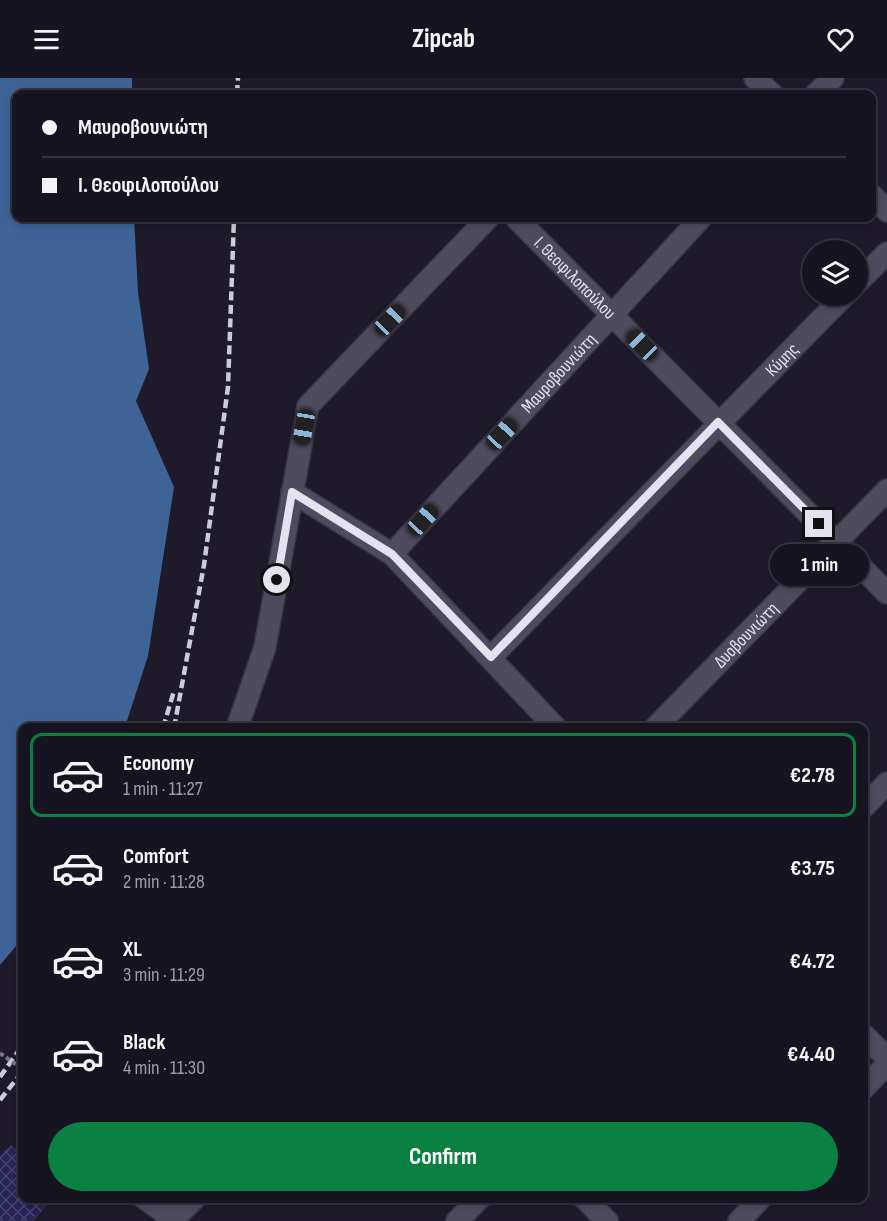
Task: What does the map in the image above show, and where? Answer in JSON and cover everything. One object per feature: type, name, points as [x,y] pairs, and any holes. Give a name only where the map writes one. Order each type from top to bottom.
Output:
[{"type":"street","points":[[755,78],[768,90]]},
{"type":"street","points":[[820,90],[833,78]]},
{"type":"street","points":[[876,199],[887,211]]},
{"type":"street","points":[[239,723],[265,647],[308,406],[484,222]]},
{"type":"street","name":"Ι. Θεοφιλοπούλου","points":[[520,222],[887,593]]},
{"type":"street","name":"Μαυροβουνιώτη","points":[[392,554],[697,222]]},
{"type":"street","points":[[868,272],[887,253]]},
{"type":"street","name":"Κύμης","points":[[491,657],[718,422],[834,306]]},
{"type":"street","name":"Δυοβουνιώτη","points":[[660,723],[887,490]]},
{"type":"street","points":[[292,492],[392,554],[551,723]]},
{"type":"street","points":[[868,803],[887,783]]},
{"type":"street","points":[[868,1039],[887,1058]]},
{"type":"street","points":[[868,1084],[887,1064]]},
{"type":"street","points":[[151,1203],[174,1220],[190,1203]]},
{"type":"street","points":[[457,1221],[475,1203]]},
{"type":"street","points":[[589,1203],[607,1221]]},
{"type":"street","points":[[739,1221],[755,1203]]},
{"type":"path","points":[[0,1053],[18,1066]]},
{"type":"water","points":[[0,78],[132,78],[132,90],[12,90],[12,222],[134,222],[138,292],[149,369],[136,401],[174,487],[148,656],[126,723],[18,723],[18,944],[0,965]]},
{"type":"building","points":[[11,1145],[18,1152],[18,1203],[49,1203],[33,1221],[0,1221],[0,1156]]},
{"type":"railway","points":[[237,90],[238,78]]},
{"type":"railway","points":[[175,723],[204,565],[228,387],[234,222]]},
{"type":"railway","points":[[164,723],[174,691]]},
{"type":"railway","points":[[0,1077],[18,1052]]},
{"type":"railway","points":[[0,1100],[18,1077]]},
{"type":"route","points":[[277,580],[292,492],[392,554],[491,657],[718,422],[819,524]]}]
